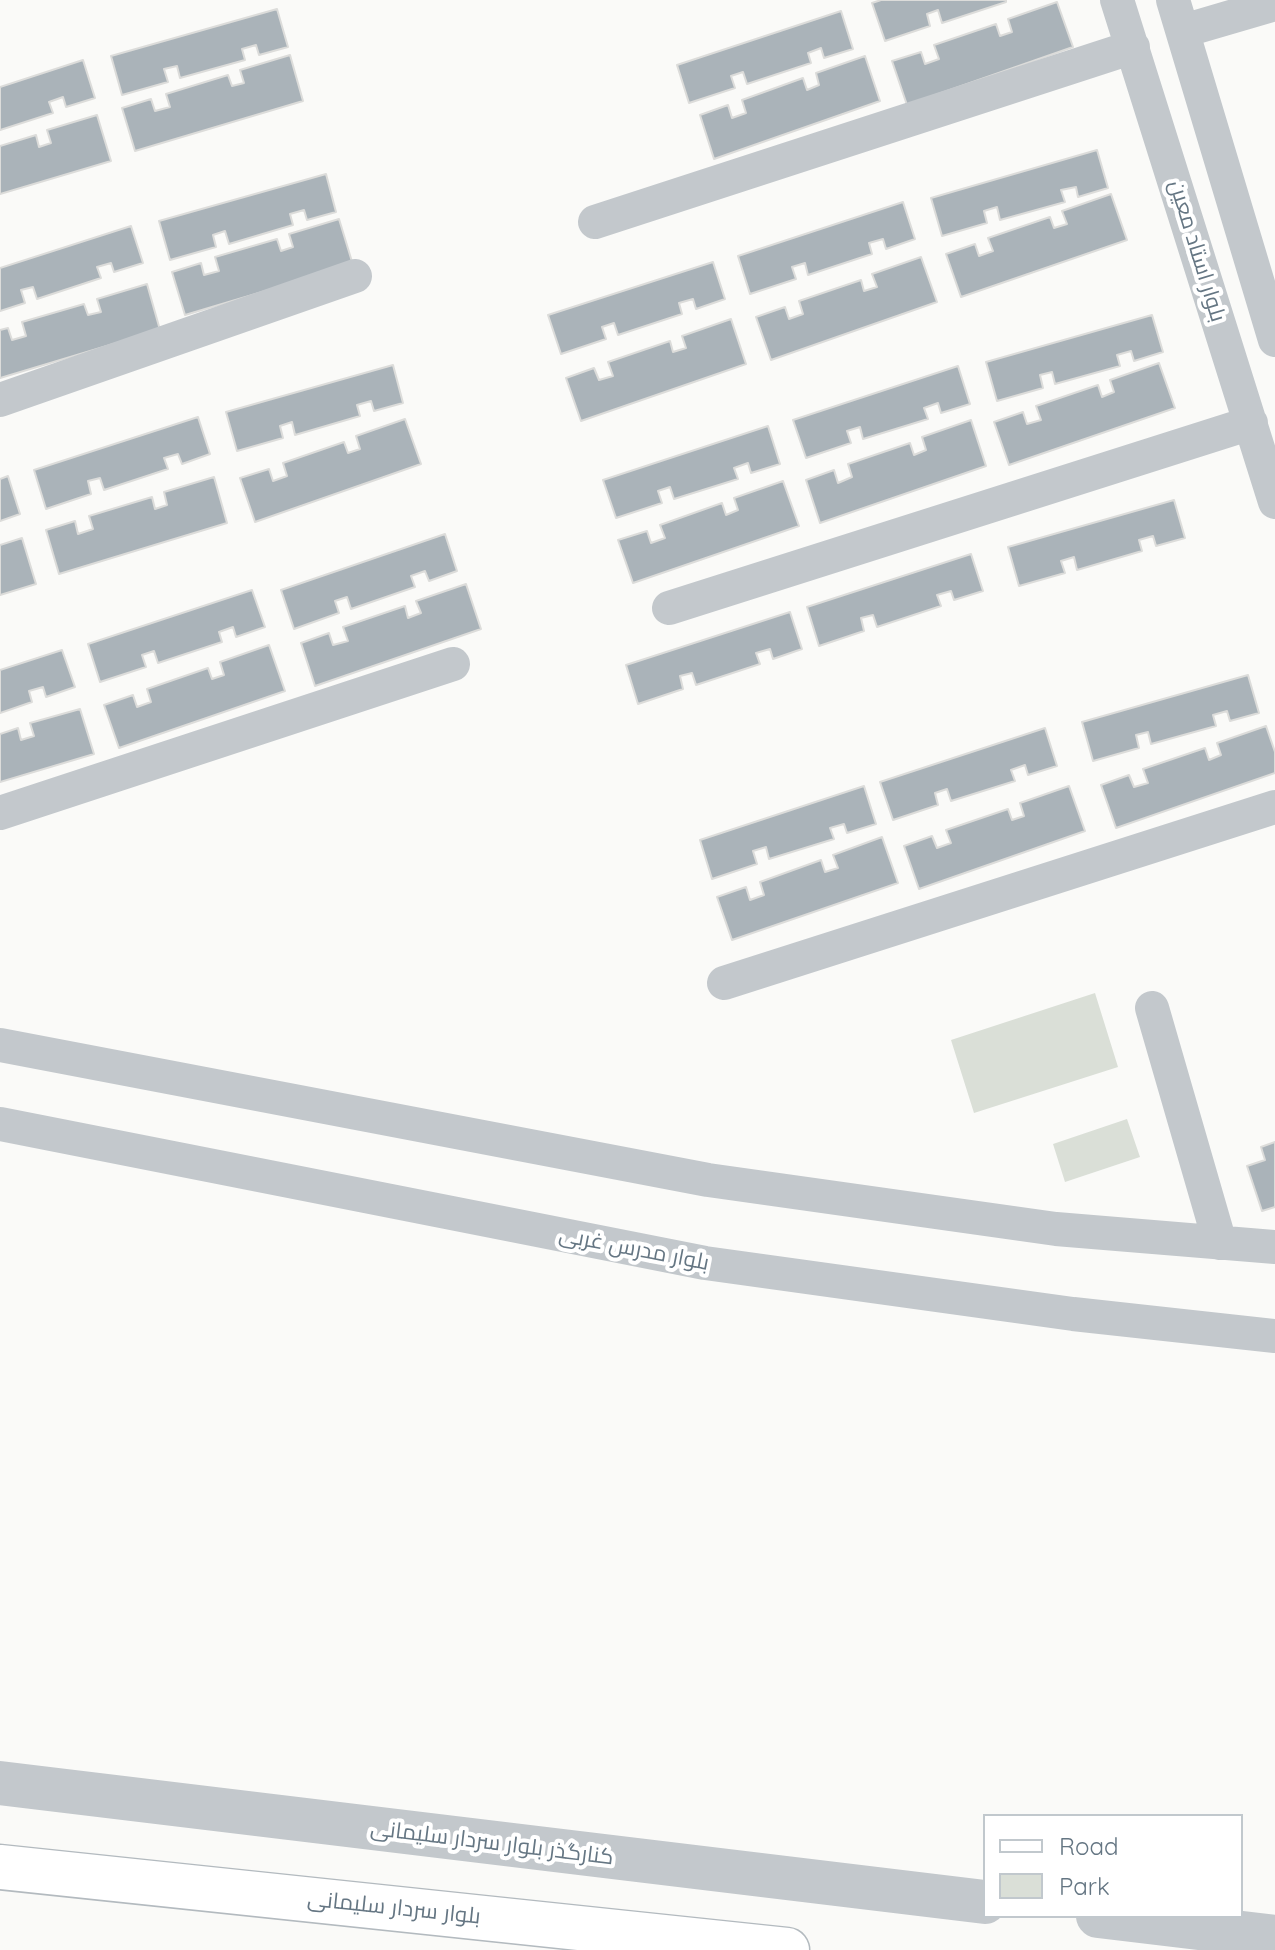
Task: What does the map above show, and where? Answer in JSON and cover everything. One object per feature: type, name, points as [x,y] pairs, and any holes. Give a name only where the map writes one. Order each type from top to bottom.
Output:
[{"type":"main road","name":"بلوار سردار سلیمانی","points":[[0,1867],[787,1950]]},
{"type":"street","name":"بلوار استاد معین","points":[[1117,0],[1275,502]]},
{"type":"street","points":[[1275,4],[1178,16],[1275,340]]},
{"type":"street","points":[[595,222],[1133,47]]},
{"type":"street","points":[[0,400],[355,276]]},
{"type":"street","points":[[669,608],[1251,423]]},
{"type":"street","points":[[0,813],[453,664]]},
{"type":"street","points":[[724,983],[1275,807]]},
{"type":"street","points":[[1152,1008],[1220,1243]]},
{"type":"street","points":[[0,1045],[708,1180],[1056,1229],[1275,1247]]},
{"type":"street","name":"بلوار مدرس غربی","points":[[0,1124],[705,1263],[1073,1314],[1275,1336]]},
{"type":"street","name":"کنارگذر بلوار سردار سلیمانی","points":[[0,1783],[983,1902]]},
{"type":"street","points":[[1115,1918],[1275,1937]]},
{"type":"green space","points":[[1095,993],[1118,1067],[974,1113],[951,1040]]},
{"type":"green space","points":[[1127,1119],[1140,1157],[1065,1182],[1053,1144]]},
{"type":"building","points":[[881,0],[1006,2],[942,23],[938,10],[927,14],[930,26],[885,41],[872,3]]},
{"type":"building","points":[[1057,2],[1073,47],[907,105],[892,61],[921,52],[925,64],[939,59],[934,45],[996,24],[1000,36],[1012,32],[1008,19]]},
{"type":"building","points":[[277,9],[288,47],[259,55],[256,45],[242,49],[245,60],[180,78],[177,66],[164,69],[168,82],[122,95],[111,56]]},
{"type":"building","points":[[841,11],[853,49],[824,58],[821,48],[808,53],[811,63],[747,84],[743,72],[731,76],[735,88],[689,103],[677,65]]},
{"type":"building","points":[[290,55],[303,101],[135,151],[122,108],[151,99],[155,111],[170,107],[166,94],[228,75],[232,86],[244,83],[240,70]]},
{"type":"building","points":[[865,56],[880,101],[714,159],[700,115],[728,105],[732,118],[746,113],[742,100],[803,78],[807,90],[819,85],[816,73]]},
{"type":"building","points":[[83,60],[95,98],[66,107],[63,97],[49,102],[53,113],[0,130],[0,87]]},
{"type":"building","points":[[97,115],[111,161],[0,194],[0,146],[36,135],[39,147],[51,143],[47,130]]},
{"type":"building","points":[[1097,150],[1108,188],[1078,197],[1076,187],[1061,190],[1065,202],[1000,220],[997,207],[984,211],[987,223],[942,236],[931,198]]},
{"type":"building","points":[[326,174],[336,212],[307,220],[304,210],[290,214],[293,225],[229,244],[225,231],[213,235],[216,247],[170,260],[159,221]]},
{"type":"building","points":[[1111,194],[1127,240],[961,297],[946,254],[975,244],[979,256],[993,251],[988,238],[1050,217],[1054,228],[1067,224],[1062,211]]},
{"type":"building","points":[[903,202],[915,239],[886,249],[883,239],[869,243],[872,254],[808,275],[805,263],[792,267],[796,279],[750,294],[738,256]]},
{"type":"building","points":[[339,219],[353,265],[185,315],[172,272],[201,263],[204,275],[219,271],[215,257],[277,239],[281,251],[293,247],[289,234]]},
{"type":"building","points":[[131,226],[143,263],[114,272],[111,263],[97,267],[101,278],[37,299],[33,287],[21,290],[25,303],[0,311],[0,268]]},
{"type":"building","points":[[921,257],[937,302],[771,360],[756,317],[785,307],[789,319],[803,314],[799,301],[861,280],[864,291],[877,287],[872,274]]},
{"type":"building","points":[[713,262],[725,299],[696,309],[693,299],[679,303],[682,314],[618,335],[614,323],[602,327],[606,339],[561,354],[548,315]]},
{"type":"building","points":[[147,284],[160,330],[0,378],[0,330],[8,328],[12,340],[26,336],[22,322],[84,304],[88,315],[101,312],[97,299]]},
{"type":"building","points":[[1152,315],[1163,352],[1134,361],[1131,351],[1117,355],[1120,366],[1055,384],[1052,372],[1040,375],[1043,388],[997,401],[986,362]]},
{"type":"building","points":[[731,319],[746,364],[581,421],[566,378],[594,368],[599,380],[613,376],[608,362],[670,341],[673,352],[686,348],[682,336]]},
{"type":"building","points":[[1159,363],[1175,408],[1009,465],[994,422],[1023,412],[1027,424],[1041,420],[1036,406],[1098,385],[1102,397],[1114,392],[1110,380]]},
{"type":"building","points":[[393,365],[403,403],[374,411],[371,401],[357,405],[360,416],[295,435],[292,422],[280,426],[283,438],[237,451],[226,412]]},
{"type":"building","points":[[958,366],[970,404],[941,413],[938,403],[924,408],[928,419],[863,439],[860,427],[847,431],[851,443],[806,458],[793,420]]},
{"type":"building","points":[[198,417],[210,454],[182,464],[178,454],[164,458],[168,469],[104,490],[100,478],[88,481],[91,494],[46,509],[34,470]]},
{"type":"building","points":[[405,419],[421,464],[255,522],[240,478],[269,469],[273,481],[287,476],[283,463],[344,442],[348,453],[360,449],[356,436]]},
{"type":"building","points":[[971,420],[986,466],[820,523],[806,480],[834,470],[838,483],[852,477],[848,464],[910,443],[914,455],[926,450],[922,437]]},
{"type":"building","points":[[768,426],[780,464],[751,473],[748,463],[734,468],[738,479],[674,499],[670,487],[658,491],[662,503],[616,518],[603,480]]},
{"type":"building","points":[[8,476],[20,514],[0,521],[0,479]]},
{"type":"building","points":[[214,477],[227,523],[59,574],[46,530],[75,521],[78,534],[93,529],[89,516],[152,497],[155,509],[167,505],[164,492]]},
{"type":"building","points":[[783,481],[799,526],[633,583],[618,540],[647,531],[651,543],[665,538],[660,525],[722,503],[726,515],[738,510],[734,498]]},
{"type":"building","points":[[1174,500],[1185,538],[1156,546],[1153,536],[1139,540],[1142,551],[1077,570],[1074,557],[1061,561],[1065,573],[1019,586],[1008,547]]},
{"type":"building","points":[[445,534],[457,571],[429,581],[425,571],[411,576],[415,587],[351,609],[347,597],[335,601],[339,613],[294,629],[281,590]]},
{"type":"building","points":[[22,538],[36,584],[0,595],[0,545]]},
{"type":"building","points":[[971,554],[983,591],[954,600],[951,591],[937,595],[941,606],[877,627],[873,615],[861,618],[864,631],[819,646],[807,607]]},
{"type":"building","points":[[466,584],[481,629],[315,686],[301,643],[329,633],[333,645],[348,641],[343,627],[405,606],[408,618],[421,613],[416,601]]},
{"type":"building","points":[[252,590],[265,627],[236,637],[233,627],[219,632],[222,642],[158,663],[154,651],[142,655],[146,667],[100,682],[88,644]]},
{"type":"building","points":[[790,612],[802,649],[773,659],[770,649],[756,653],[760,664],[696,685],[692,673],[680,676],[683,689],[638,704],[626,665]]},
{"type":"building","points":[[269,645],[285,691],[119,748],[104,705],[133,695],[137,707],[151,702],[147,689],[208,668],[212,679],[224,675],[220,662]]},
{"type":"building","points":[[62,650],[75,687],[46,697],[43,687],[29,691],[32,702],[0,713],[0,670]]},
{"type":"building","points":[[1248,675],[1259,713],[1230,721],[1227,711],[1213,715],[1216,726],[1151,744],[1148,732],[1136,735],[1139,748],[1093,761],[1082,722]]},
{"type":"building","points":[[80,709],[94,754],[0,782],[0,734],[18,728],[21,740],[34,736],[30,723]]},
{"type":"building","points":[[1266,726],[1275,752],[1275,773],[1116,828],[1101,785],[1129,775],[1134,787],[1148,783],[1143,769],[1205,748],[1209,760],[1221,755],[1217,743]]},
{"type":"building","points":[[1045,728],[1057,766],[1028,775],[1025,765],[1011,770],[1015,781],[951,801],[947,789],[935,793],[938,805],[893,820],[880,782]]},
{"type":"building","points":[[864,786],[876,824],[847,833],[844,824],[830,828],[834,839],[769,859],[766,847],[753,851],[757,864],[712,879],[700,840]]},
{"type":"building","points":[[1069,786],[1085,831],[919,889],[904,846],[932,836],[937,848],[951,843],[946,830],[1008,809],[1012,820],[1024,816],[1020,803]]},
{"type":"building","points":[[882,837],[898,883],[732,940],[717,897],[746,887],[750,900],[764,895],[760,882],[821,860],[825,872],[838,868],[833,855]]},
{"type":"building","points":[[1275,1142],[1275,1207],[1262,1211],[1247,1166],[1265,1160],[1261,1147]]}]
